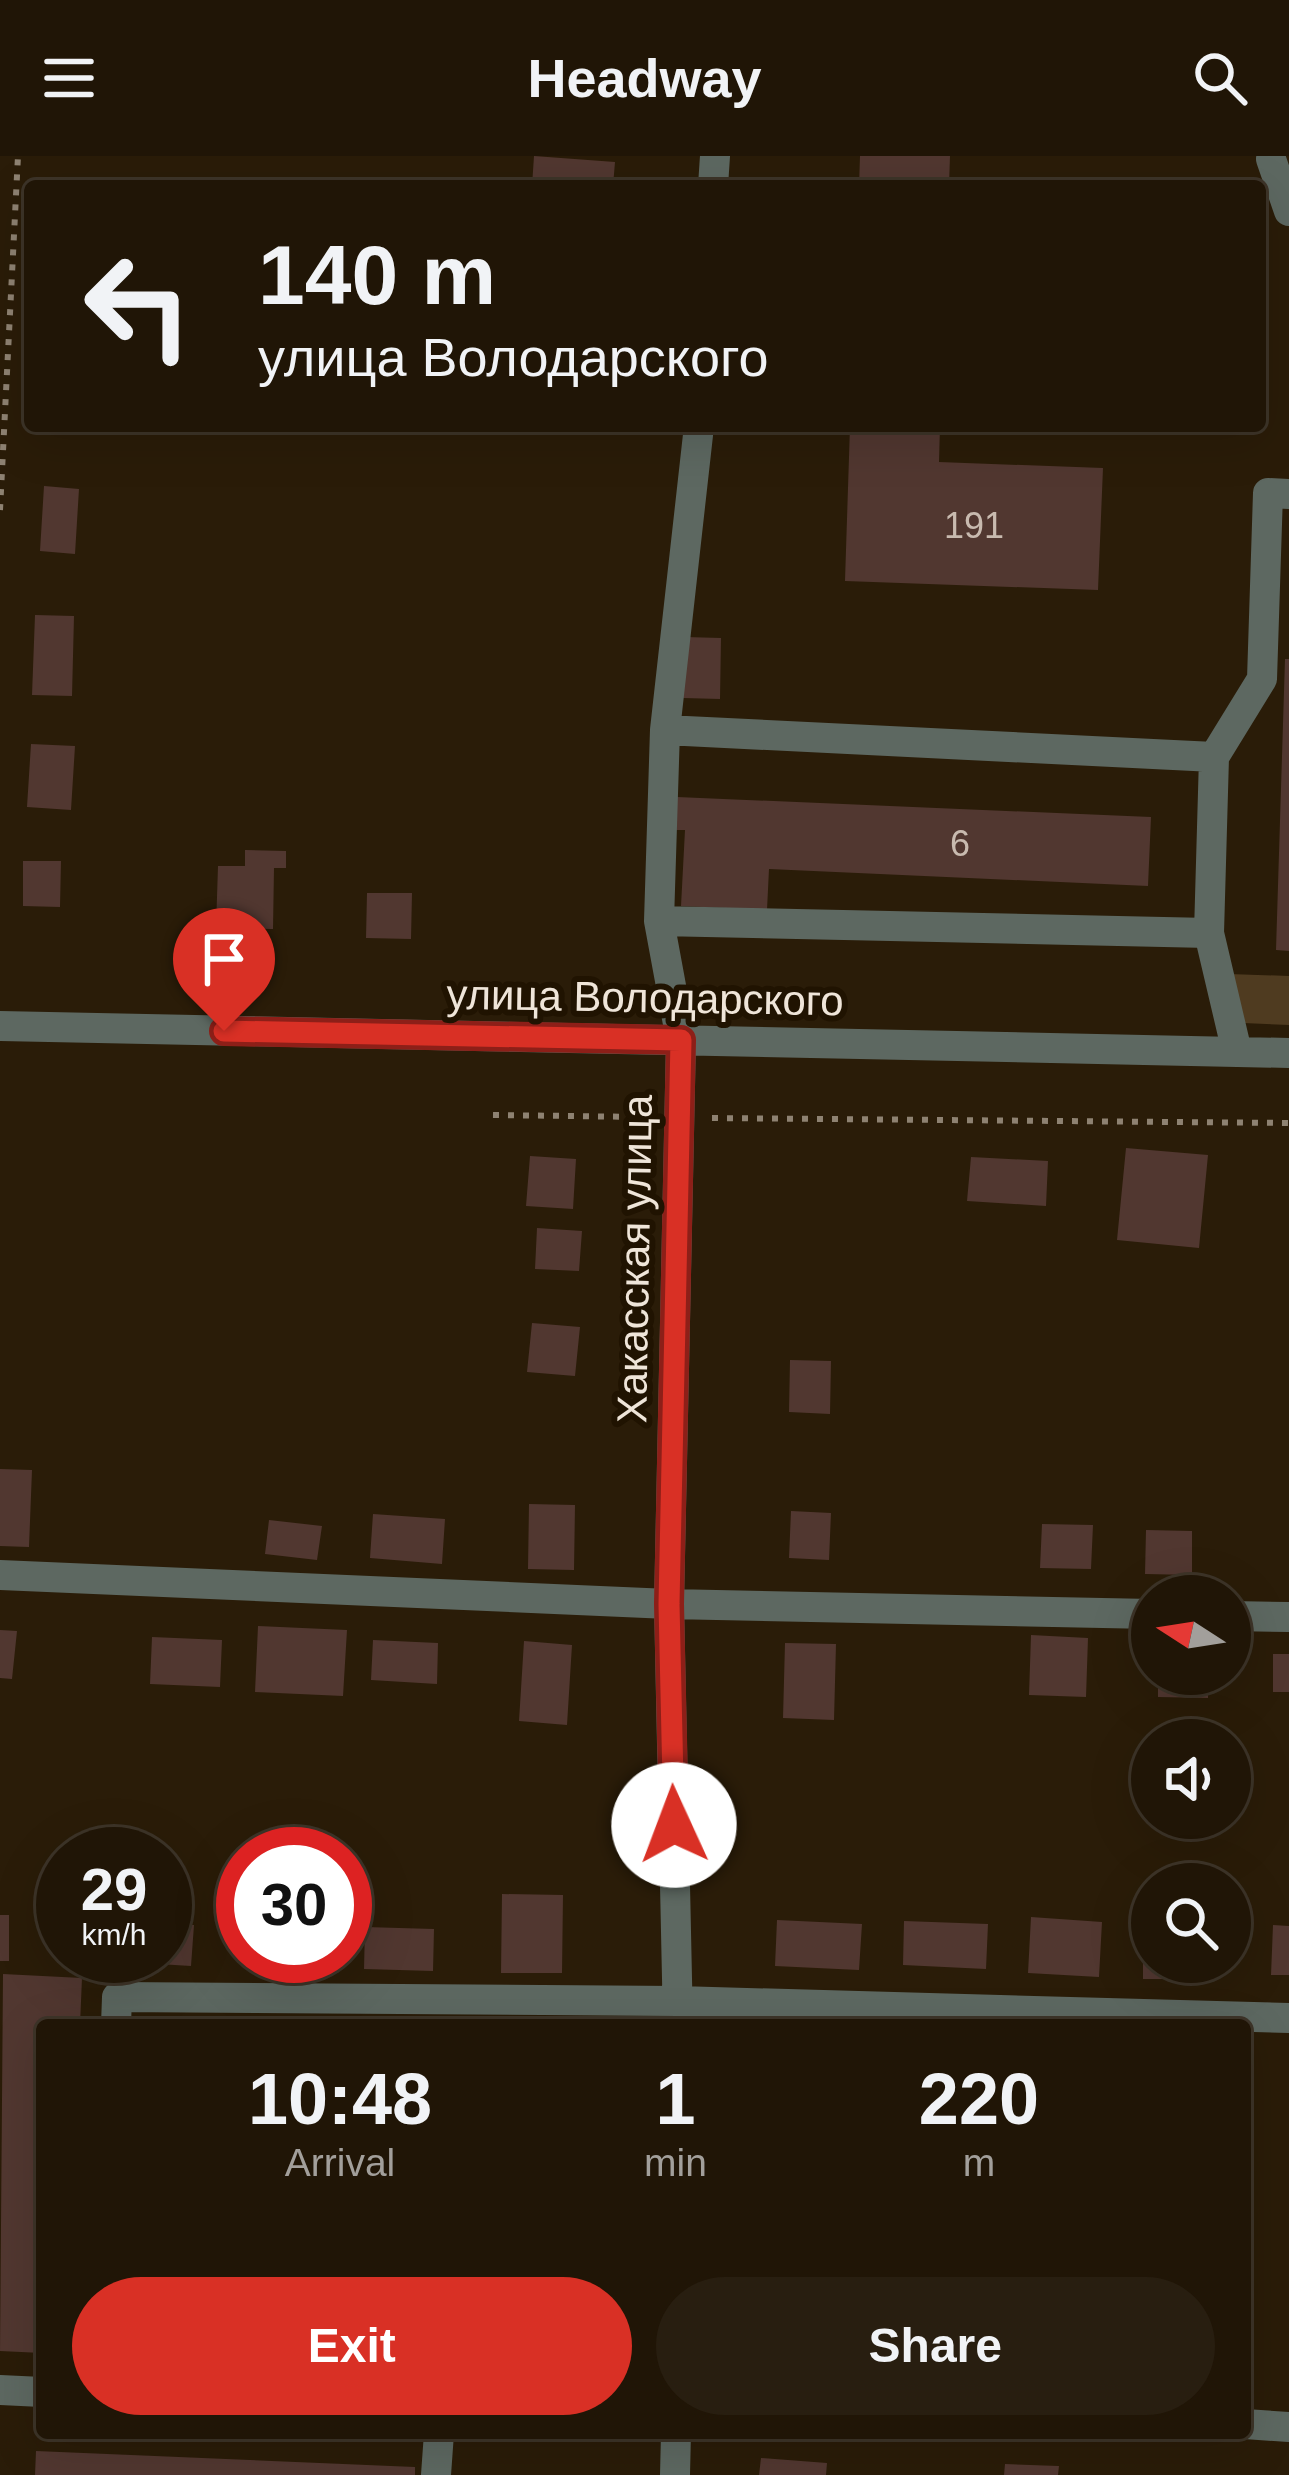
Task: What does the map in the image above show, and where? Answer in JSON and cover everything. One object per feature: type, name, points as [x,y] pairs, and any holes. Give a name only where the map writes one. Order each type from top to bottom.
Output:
[{"type":"street","points":[[1277,158],[1289,211]]},
{"type":"street","name":"Хакасская улица","points":[[678,2013],[669,1604],[681,1040],[659,921],[664,730],[698,432]]},
{"type":"street","points":[[1238,1052],[1209,933],[1214,757],[1262,679],[1268,493],[1289,494]]},
{"type":"street","points":[[664,730],[1214,757]]},
{"type":"street","points":[[659,921],[1209,933]]},
{"type":"street","name":"улица Володарского","points":[[0,1026],[1289,1053]]},
{"type":"street","points":[[0,1575],[669,1604],[1131,1614]]},
{"type":"street","points":[[1251,1616],[1289,1617]]},
{"type":"street","points":[[116,2011],[1289,2018]]},
{"type":"street","points":[[0,2390],[36,2392]]},
{"type":"street","points":[[1251,2424],[1289,2427]]},
{"type":"street","points":[[436,2475],[439,2439]]},
{"type":"street","points":[[675,2475],[676,2439]]},
{"type":"path","points":[[0,510],[18,156]]},
{"type":"path","points":[[493,1115],[1289,1123]]},
{"type":"shaded area","points":[[1229,974],[1289,976],[1289,1025],[1243,1023]]},
{"type":"building","points":[[534,156],[615,162],[614,180],[532,180]]},
{"type":"building","points":[[860,156],[950,156],[949,180],[859,180]]},
{"type":"building","points":[[850,432],[940,432],[939,462],[1103,468],[1098,590],[845,581]]},
{"type":"building","points":[[44,486],[79,489],[75,554],[40,551]]},
{"type":"building","points":[[35,615],[74,616],[72,696],[32,695]]},
{"type":"building","points":[[685,637],[721,638],[720,699],[683,698]]},
{"type":"building","points":[[1285,659],[1289,659],[1289,951],[1276,950]]},
{"type":"building","points":[[31,744],[75,746],[71,810],[27,807]]},
{"type":"building","points":[[677,797],[1151,817],[1148,886],[769,869],[767,910],[681,906],[685,830],[676,830]]},
{"type":"building","points":[[245,850],[286,851],[286,868],[274,868],[273,929],[216,928],[218,866],[245,866]]},
{"type":"building","points":[[23,861],[61,861],[60,907],[23,906]]},
{"type":"building","points":[[367,893],[412,893],[411,939],[366,938]]},
{"type":"building","points":[[1126,1148],[1208,1155],[1199,1248],[1117,1240]]},
{"type":"building","points":[[530,1156],[576,1159],[573,1209],[526,1206]]},
{"type":"building","points":[[971,1157],[1048,1161],[1046,1206],[967,1201]]},
{"type":"building","points":[[537,1228],[582,1231],[579,1271],[535,1269]]},
{"type":"building","points":[[532,1323],[580,1327],[575,1376],[527,1372]]},
{"type":"building","points":[[790,1360],[831,1361],[830,1414],[789,1412]]},
{"type":"building","points":[[0,1469],[32,1470],[29,1547],[0,1546]]},
{"type":"building","points":[[529,1504],[575,1505],[574,1570],[528,1569]]},
{"type":"building","points":[[791,1511],[831,1513],[829,1560],[789,1558]]},
{"type":"building","points":[[373,1514],[445,1519],[442,1564],[370,1558]]},
{"type":"building","points":[[269,1520],[322,1526],[317,1560],[265,1554]]},
{"type":"building","points":[[1042,1524],[1093,1525],[1091,1569],[1040,1568]]},
{"type":"building","points":[[1146,1530],[1192,1531],[1192,1575],[1145,1574]]},
{"type":"building","points":[[258,1626],[347,1630],[343,1696],[255,1692]]},
{"type":"building","points":[[0,1630],[17,1631],[12,1679],[0,1678]]},
{"type":"building","points":[[1031,1635],[1088,1638],[1086,1697],[1029,1695]]},
{"type":"building","points":[[152,1637],[222,1640],[220,1687],[150,1684]]},
{"type":"building","points":[[373,1640],[438,1643],[437,1684],[371,1680]]},
{"type":"building","points":[[524,1641],[572,1645],[567,1725],[519,1721]]},
{"type":"building","points":[[785,1643],[836,1644],[834,1720],[783,1718]]},
{"type":"building","points":[[1273,1654],[1289,1654],[1289,1692],[1273,1692]]},
{"type":"building","points":[[1158,1695],[1208,1695],[1208,1698]]},
{"type":"building","points":[[502,1894],[563,1895],[562,1973],[501,1973]]},
{"type":"building","points":[[0,1915],[9,1915],[9,1961],[0,1961]]},
{"type":"building","points":[[1031,1917],[1102,1922],[1099,1977],[1028,1973]]},
{"type":"building","points":[[777,1920],[862,1924],[859,1970],[775,1966]]},
{"type":"building","points":[[904,1921],[988,1924],[986,1969],[903,1965]]},
{"type":"building","points":[[1273,1925],[1289,1926],[1289,1975],[1271,1975]]},
{"type":"building","points":[[372,1927],[434,1929],[433,1971],[372,1969]]},
{"type":"building","points":[[3,1974],[36,1976],[36,1983],[82,1983],[80,2019],[36,2019],[36,2353],[0,2351]]},
{"type":"building","points":[[36,2451],[415,2467],[415,2475],[35,2475]]},
{"type":"building","points":[[761,2458],[827,2463],[826,2475],[759,2475]]},
{"type":"building","points":[[1005,2464],[1059,2466],[1058,2475],[1004,2475]]},
{"type":"route","points":[[224,1031],[681,1040],[669,1604],[674,1825]]}]
